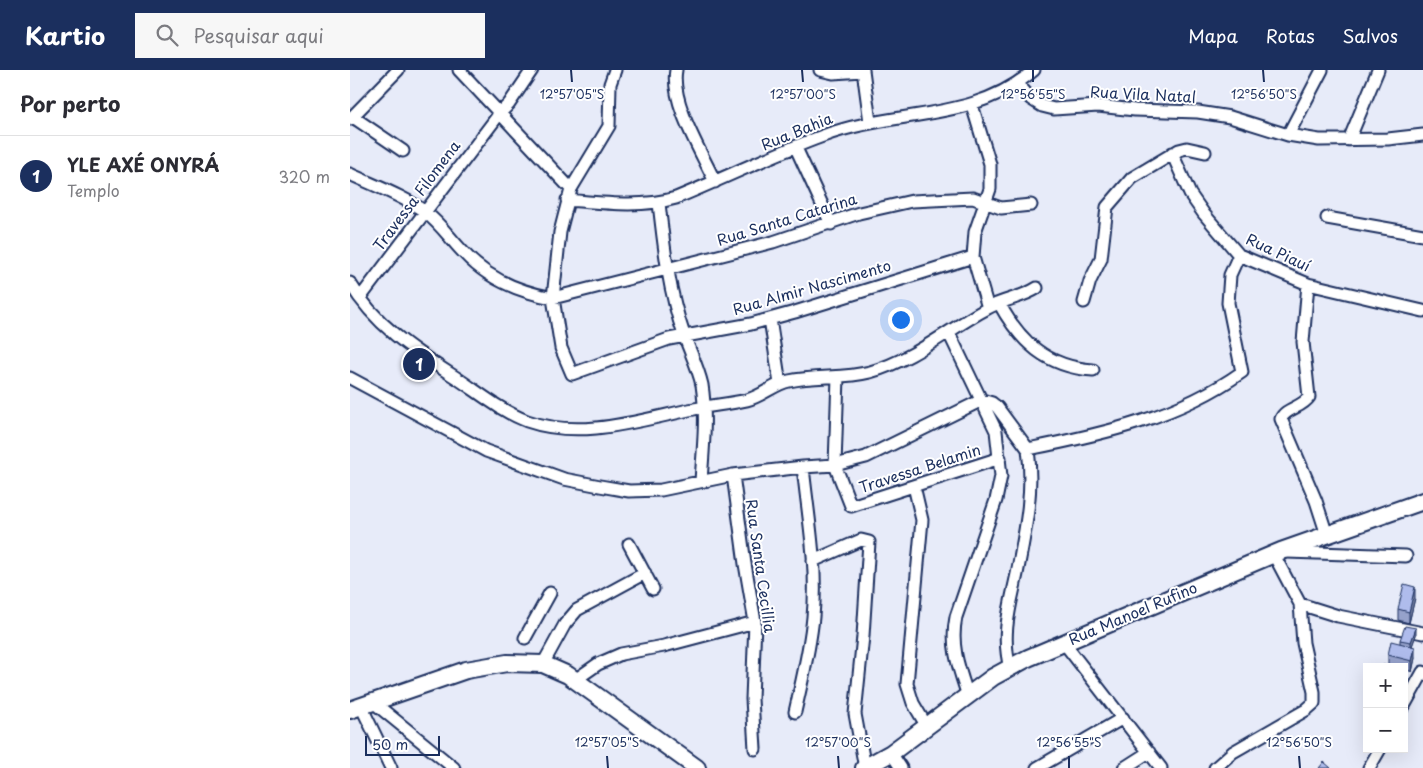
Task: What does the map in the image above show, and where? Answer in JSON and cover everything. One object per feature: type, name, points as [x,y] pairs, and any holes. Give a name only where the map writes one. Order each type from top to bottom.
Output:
[{"type":"main road","name":"Rua Manoel Rufino","points":[[864,768],[891,753],[993,676],[1064,643],[1278,553],[1423,501]]},
{"type":"main road","points":[[361,706],[466,670],[507,663],[543,664],[560,670],[575,680],[697,768]]},
{"type":"street","points":[[398,70],[351,118],[403,151]]},
{"type":"street","points":[[459,70],[571,189]]},
{"type":"street","name":"Travessa Filomena","points":[[360,298],[424,211],[509,104],[532,70]]},
{"type":"street","points":[[350,174],[424,211],[441,226],[463,253],[492,277],[521,289],[553,298],[560,232],[567,200],[571,189],[609,126],[610,84],[615,70]]},
{"type":"street","points":[[676,70],[675,84],[682,109],[715,182]]},
{"type":"street","points":[[820,70],[833,73],[863,71],[870,122]]},
{"type":"street","name":"Rua Bahia","points":[[567,200],[621,204],[659,203],[715,182],[823,135],[870,122],[972,105],[1018,84],[1034,70]]},
{"type":"street","points":[[1288,135],[1322,70]]},
{"type":"street","points":[[1349,140],[1378,70]]},
{"type":"street","name":"Rua Vila Natal","points":[[1018,84],[1031,99],[1042,106],[1054,109],[1098,106],[1135,110],[1198,112],[1230,116],[1288,135],[1349,140],[1423,135]]},
{"type":"street","points":[[972,105],[990,164],[990,189],[975,232],[972,257],[993,305],[1012,327],[1039,353],[1080,369],[1093,370]]},
{"type":"street","points":[[796,148],[831,224]]},
{"type":"street","points":[[1084,302],[1090,281],[1100,259],[1105,211],[1128,182],[1172,153],[1187,148],[1206,152]]},
{"type":"street","name":"Rua Piauí","points":[[1172,153],[1190,194],[1204,214],[1239,255],[1308,284],[1423,311]]},
{"type":"street","name":"Rua Santa Catarina","points":[[553,298],[764,244],[831,224],[859,213],[912,201],[973,198],[1001,208],[1032,205]]},
{"type":"street","points":[[659,203],[666,269],[684,336],[699,371],[704,406],[701,481]]},
{"type":"street","points":[[1327,218],[1423,235]]},
{"type":"street","points":[[1028,449],[1099,435],[1171,412],[1242,372],[1228,303],[1230,275],[1239,255]]},
{"type":"street","name":"Rua Almir Nascimento","points":[[553,298],[561,348],[570,372],[574,374],[630,355],[656,343],[770,319],[972,257]]},
{"type":"street","points":[[350,283],[360,298],[391,332],[418,353],[508,411],[526,420],[558,428],[599,428],[704,406],[747,400],[780,384],[801,379],[857,375],[882,368],[949,333],[993,305],[1027,295],[1038,288]]},
{"type":"street","points":[[1308,284],[1303,342],[1309,397],[1306,402],[1281,416],[1316,501],[1327,535]]},
{"type":"street","points":[[770,319],[780,384]]},
{"type":"street","points":[[949,333],[996,431],[1001,476],[996,500],[952,633],[954,650],[968,696]]},
{"type":"street","points":[[835,465],[838,377]]},
{"type":"street","points":[[350,378],[486,451],[564,479],[629,491],[661,490],[733,475],[835,465],[866,457],[982,400],[992,402],[997,406],[1028,449],[1031,469],[1030,506],[1005,633],[1010,668]]},
{"type":"street","name":"Travessa Belamin","points":[[835,465],[849,505],[854,506],[1000,458]]},
{"type":"street","points":[[795,712],[814,616],[813,561],[804,467]]},
{"type":"street","name":"Rua Santa Cecillia","points":[[733,475],[755,622],[752,699],[755,750]]},
{"type":"street","points":[[914,486],[922,520],[906,684],[913,703],[926,725]]},
{"type":"street","points":[[813,561],[861,540],[869,542],[864,636],[855,714],[864,768]]},
{"type":"street","points":[[629,544],[653,589]]},
{"type":"street","points":[[1217,768],[1233,752],[1306,710],[1314,703],[1314,692],[1303,643],[1300,604],[1278,553],[1406,556]]},
{"type":"street","points":[[543,664],[558,635],[576,610],[645,573]]},
{"type":"street","points":[[524,638],[550,593]]},
{"type":"street","points":[[1300,604],[1338,616],[1423,633]]},
{"type":"street","points":[[575,680],[598,664],[621,654],[664,646],[755,622]]},
{"type":"street","points":[[1064,643],[1161,768]]},
{"type":"street","points":[[1408,699],[1423,672]]},
{"type":"street","points":[[361,706],[391,768]]},
{"type":"street","points":[[361,706],[454,768]]},
{"type":"street","points":[[1037,768],[1123,718]]},
{"type":"street","points":[[1124,768],[1149,752]]},
{"type":"street","points":[[891,753],[901,768]]},
{"type":"street","points":[[1370,768],[1378,753]]},
{"type":"building","points":[[1404,584],[1415,587],[1409,612],[1398,609]]},
{"type":"building","points":[[1405,626],[1416,628],[1411,642],[1400,640]]},
{"type":"building","points":[[1391,641],[1415,647],[1412,661],[1388,655]]},
{"type":"building","points":[[1324,762],[1331,768],[1319,768]]},
{"type":"place","name":"YLE AXÉ ONYRÁ","points":[[419,364]]}]
